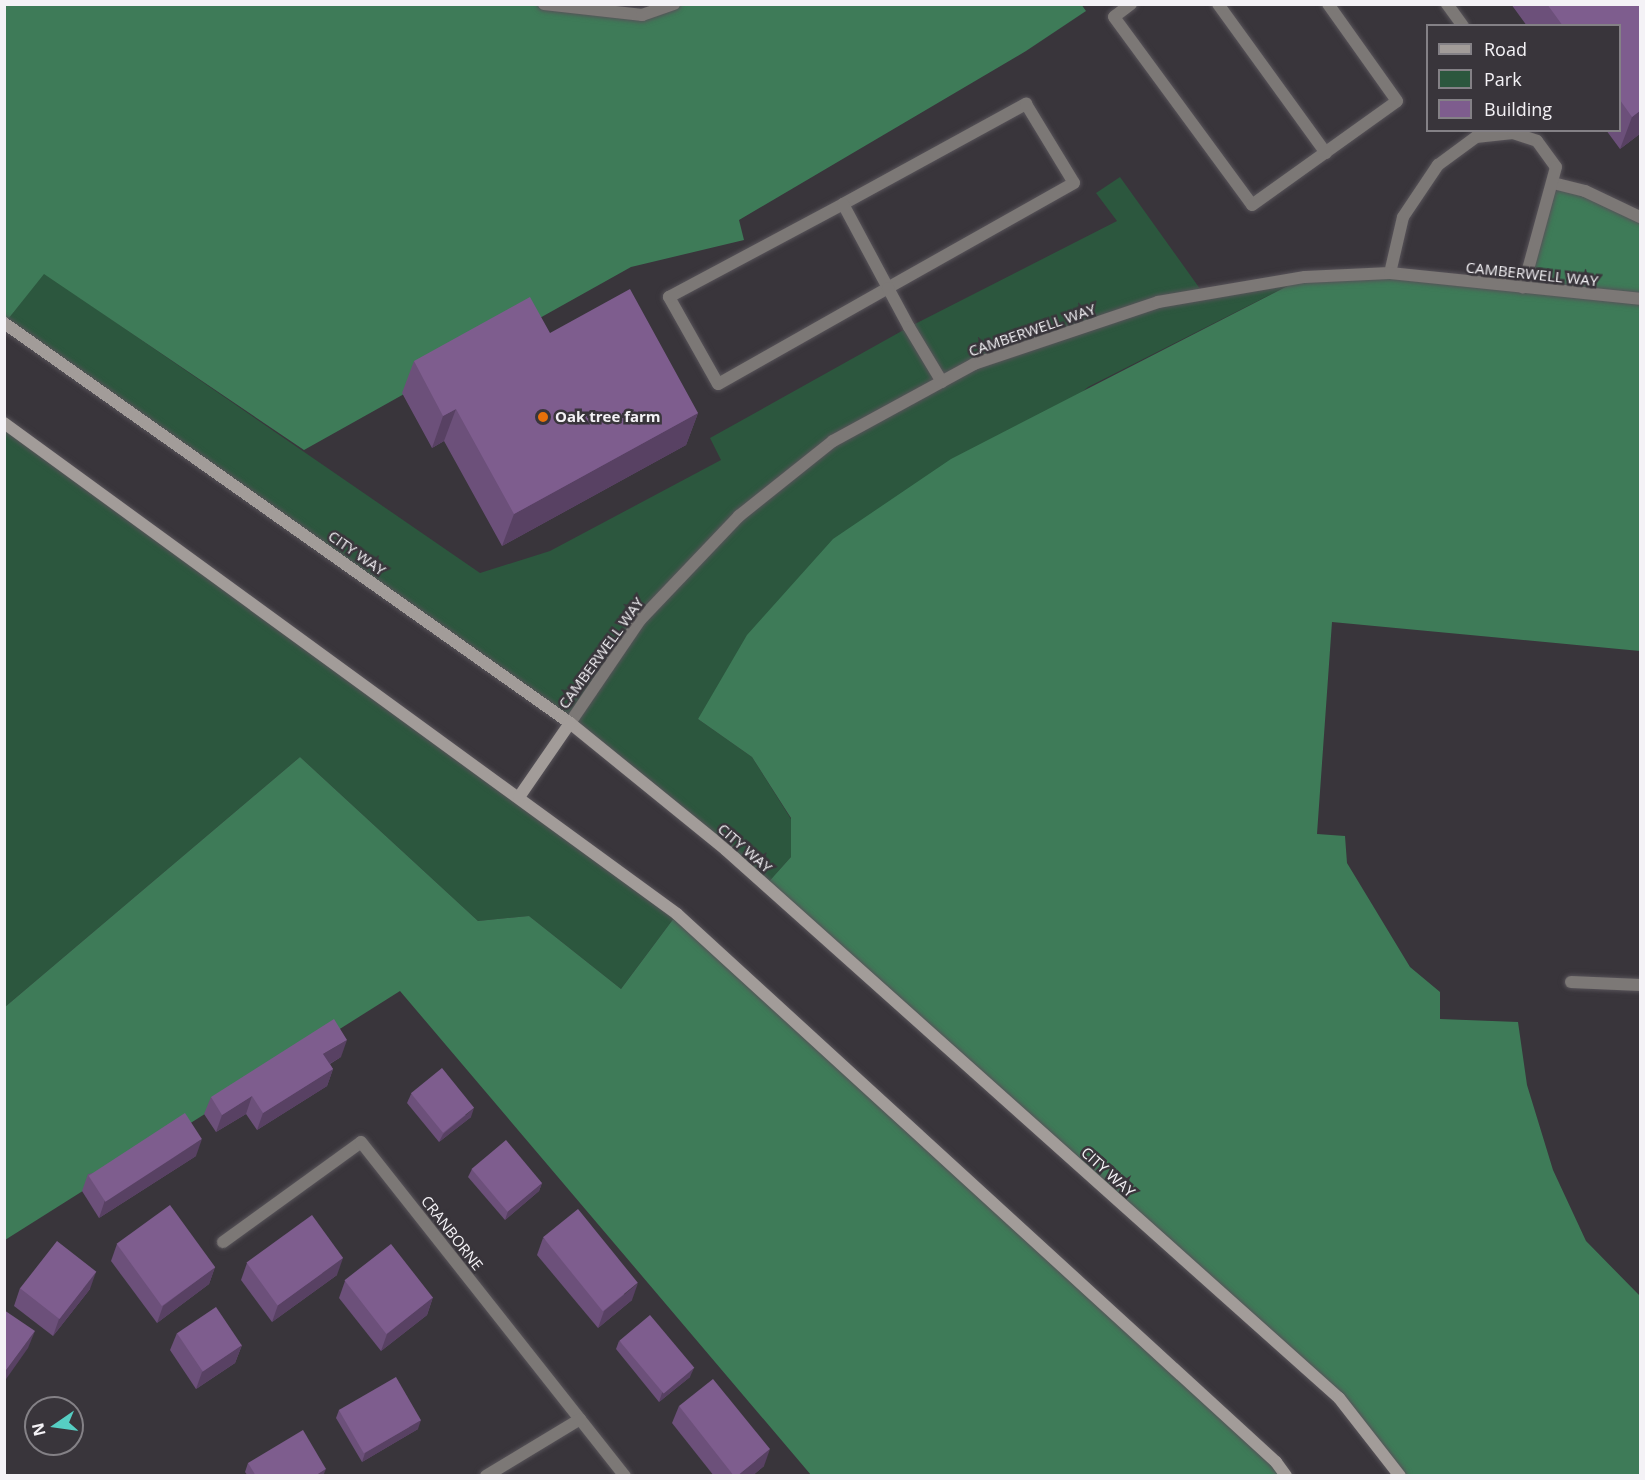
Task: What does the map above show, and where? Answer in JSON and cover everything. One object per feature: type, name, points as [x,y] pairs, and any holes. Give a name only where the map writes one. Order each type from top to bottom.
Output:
[{"type":"main road","name":"CITY WAY","points":[[4,323],[570,723],[726,850],[1339,1398],[1400,1476]]},
{"type":"main road","points":[[4,423],[678,914],[1276,1462],[1286,1476]]},
{"type":"main road","points":[[519,797],[570,723]]},
{"type":"street","points":[[544,4],[642,15],[674,4]]},
{"type":"street","points":[[1131,4],[1114,17],[1252,205],[1397,101],[1328,4]]},
{"type":"street","points":[[1218,4],[1326,153]]},
{"type":"street","points":[[1447,4],[1462,24]]},
{"type":"street","points":[[1026,104],[1074,183],[888,288],[718,384],[669,297],[1026,104]]},
{"type":"street","points":[[1390,273],[1403,217],[1438,165],[1476,136],[1506,132]]},
{"type":"street","points":[[1515,132],[1537,141],[1556,167],[1523,288]]},
{"type":"street","points":[[1553,183],[1585,190],[1641,217]]},
{"type":"street","points":[[843,204],[942,382]]},
{"type":"street","name":"CAMBERWELL WAY","points":[[570,723],[640,620],[739,516],[833,441],[974,364],[1158,302],[1305,277],[1390,273],[1641,299]]},
{"type":"street","points":[[1571,982],[1641,985]]},
{"type":"street","name":"CRANBORNE","points":[[223,1242],[361,1142],[625,1476]]},
{"type":"street","points":[[486,1476],[580,1419]]},
{"type":"green space","points":[[544,4],[642,15],[674,4],[1081,4],[1086,11],[1026,51],[739,220],[744,240],[631,267],[304,450],[44,274],[5,323],[5,5]]},
{"type":"green space","points":[[1120,177],[1203,293],[1305,277],[1088,387],[698,719],[752,757],[791,819],[791,857],[765,886],[570,723],[5,323],[44,273],[480,573],[550,551],[721,460],[710,438],[909,327],[1117,221],[1096,193]]},
{"type":"green space","points":[[1553,183],[1640,217],[1640,651],[1332,622],[1317,834],[1345,836],[1347,863],[1410,967],[1440,992],[1440,1019],[1518,1022],[1527,1085],[1553,1170],[1586,1241],[1640,1296],[1640,1475],[1400,1475],[1339,1398],[765,886],[791,857],[791,818],[752,757],[698,719],[747,635],[833,539],[951,459],[1305,277],[1390,273],[1523,288]]},
{"type":"green space","points":[[4,423],[677,914],[621,989],[529,916],[478,921],[300,757],[5,1007]]},
{"type":"green space","points":[[300,757],[478,921],[529,916],[621,989],[677,914],[1286,1475],[811,1475],[400,991],[5,1240],[5,1007]]},
{"type":"building","points":[[1547,4],[1641,4],[1641,110],[1632,117],[1621,101],[1621,24],[1562,24]]},
{"type":"building","name":"Oak tree farm","points":[[630,289],[698,413],[514,514],[456,409],[443,416],[414,361],[530,297],[550,333]]},
{"type":"building","points":[[334,1019],[347,1040],[323,1054],[333,1069],[263,1113],[252,1096],[222,1115],[211,1097]]},
{"type":"building","points":[[442,1068],[474,1108],[443,1133],[411,1093]]},
{"type":"building","points":[[185,1113],[202,1139],[105,1202],[89,1176]]},
{"type":"building","points":[[506,1140],[542,1183],[508,1212],[472,1169]]},
{"type":"building","points":[[170,1205],[215,1267],[162,1306],[117,1244]]},
{"type":"building","points":[[578,1209],[638,1283],[603,1311],[543,1237]]},
{"type":"building","points":[[312,1215],[343,1258],[278,1305],[246,1263]]},
{"type":"building","points":[[57,1241],[96,1272],[59,1319],[20,1288]]},
{"type":"building","points":[[391,1244],[433,1298],[386,1334],[345,1280]]},
{"type":"building","points":[[216,1307],[242,1345],[203,1371],[177,1333]]},
{"type":"building","points":[[4,1310],[35,1331],[4,1373]]},
{"type":"building","points":[[650,1315],[694,1368],[664,1394],[619,1341]]},
{"type":"building","points":[[396,1377],[421,1420],[364,1453],[339,1410]]},
{"type":"building","points":[[713,1379],[770,1449],[737,1476],[734,1476],[679,1406]]},
{"type":"building","points":[[303,1430],[326,1469],[315,1476],[256,1476],[248,1463]]},
{"type":"place","name":"Oak tree farm","points":[[543,417]]}]
